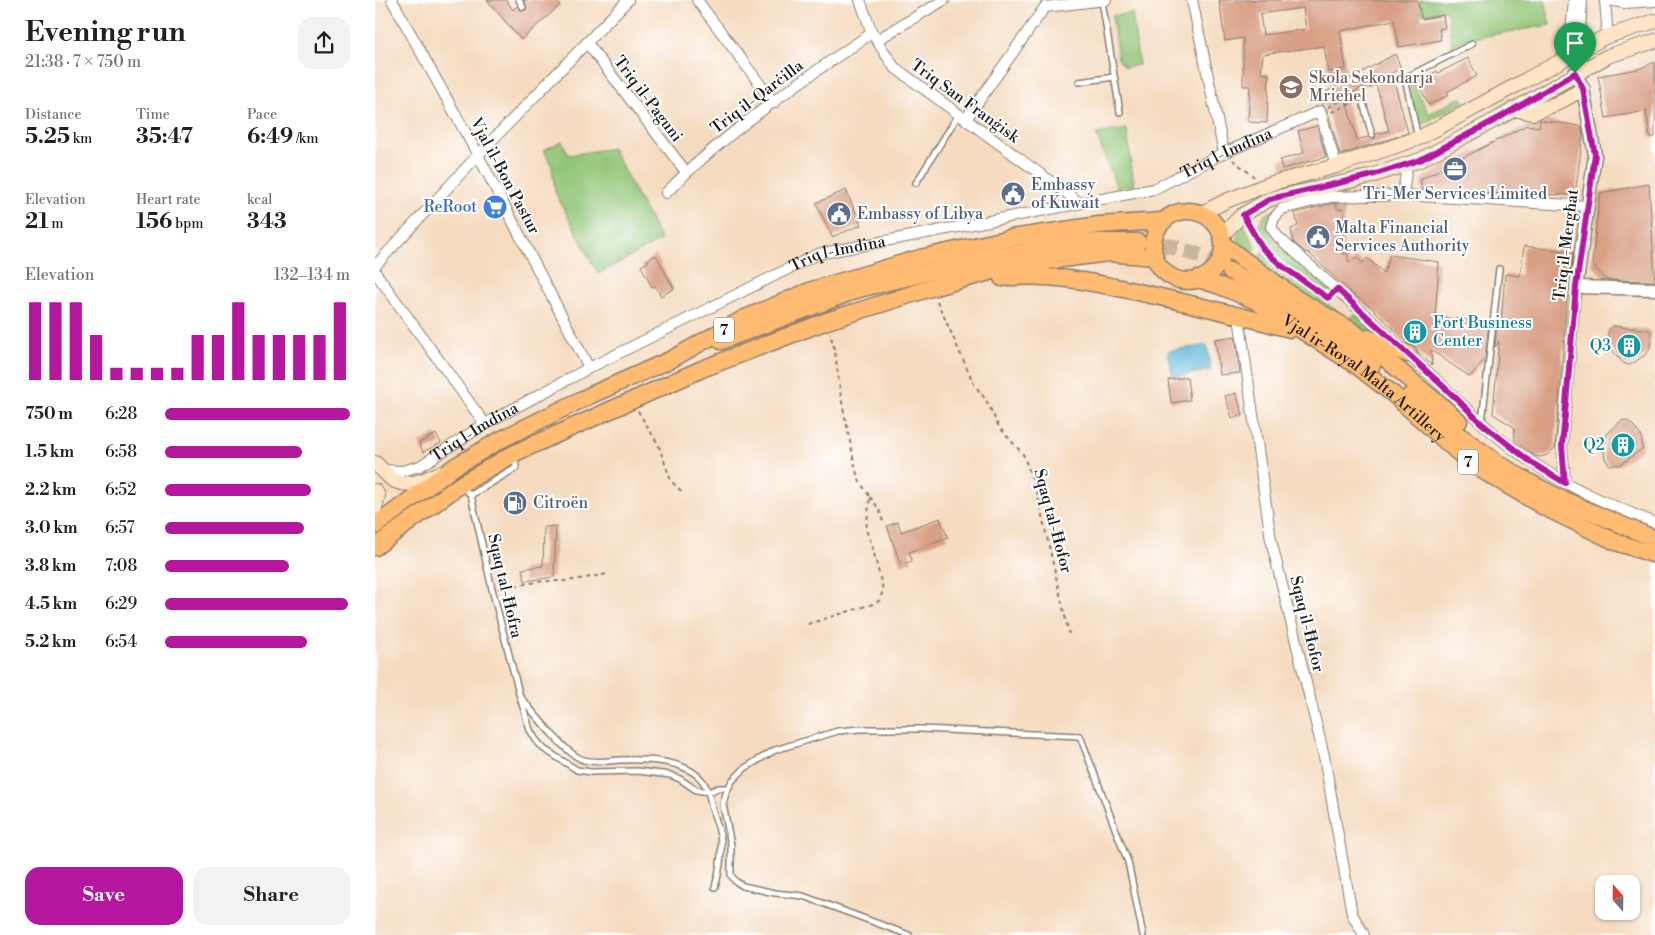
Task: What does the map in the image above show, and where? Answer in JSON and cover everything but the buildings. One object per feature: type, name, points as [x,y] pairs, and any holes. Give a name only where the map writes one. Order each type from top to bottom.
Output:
[{"type":"highway","name":"Triq l-Imdina","points":[[672,359],[743,319],[812,290],[920,258],[1021,237],[1165,219],[1185,210],[1202,213]]},
{"type":"highway","points":[[1165,219],[1155,232],[1153,245],[1155,257],[1165,272],[1172,277],[1189,281],[1199,280],[1214,270],[1220,262],[1223,240],[1218,226],[1211,218],[1202,213]]},
{"type":"highway","name":"Vjal ir-Royal Malta Artillery","points":[[1223,240],[1248,263],[1297,299],[1354,332],[1468,428],[1572,504]]},
{"type":"highway","name":"Triq l-Imdina","points":[[379,536],[454,467],[508,436],[591,395],[672,359],[859,289],[980,260],[1034,250],[1097,242],[1138,242]]},
{"type":"highway","name":"Triq l-Imdina","points":[[379,536],[465,490],[515,454],[702,369],[827,321],[936,286],[1004,268],[1084,256],[1119,253],[1155,257]]},
{"type":"highway","name":"Vjal ir-Royal Malta Artillery","points":[[1230,271],[1346,344],[1471,444],[1527,481],[1572,504],[1655,539]]},
{"type":"highway","name":"Triq l-Imdina","points":[[936,286],[1005,277],[1068,278],[1107,285],[1304,332]]},
{"type":"highway","name":"Vjal ir-Royal Malta Artillery","points":[[1199,280],[1220,286],[1254,300],[1356,365],[1393,394],[1470,463],[1544,507],[1615,542],[1655,555]]},
{"type":"highway","points":[[1354,332],[1408,354]]},
{"type":"main road","name":"Triq l-Imdina","points":[[1202,213],[1258,187],[1336,166],[1376,149],[1419,138],[1579,50],[1611,35],[1655,21]]},
{"type":"main road","points":[[1608,56],[1611,35]]},
{"type":"main road","points":[[1223,240],[1243,215],[1270,199],[1369,176],[1420,160],[1608,56],[1655,41]]},
{"type":"main road","points":[[1579,50],[1592,55],[1608,56]]},
{"type":"main road","points":[[1513,88],[1525,86],[1561,67],[1574,69],[1575,73]]},
{"type":"main road","points":[[1513,109],[1533,113],[1558,103],[1583,89]]},
{"type":"main road","points":[[379,467],[394,480],[414,484],[454,467]]},
{"type":"main road","points":[[375,491],[377,495],[375,508]]},
{"type":"street","name":"Vjal il-Bon Pastur","points":[[392,0],[478,155],[589,368]]},
{"type":"street","points":[[375,266],[478,155],[628,0]]},
{"type":"street","points":[[697,0],[774,102]]},
{"type":"street","name":"Triq San Franġisk","points":[[860,0],[875,37],[894,67],[1080,203]]},
{"type":"street","name":"Triq il-Qarċilla","points":[[665,193],[713,148],[774,102],[875,37],[945,0]]},
{"type":"street","points":[[963,117],[1044,3],[1104,0]]},
{"type":"street","points":[[1192,0],[1224,153]]},
{"type":"street","points":[[1574,0],[1571,31],[1579,50]]},
{"type":"street","points":[[1579,50],[1582,0]]},
{"type":"street","points":[[1611,35],[1606,0],[1655,1]]},
{"type":"street","name":"Triq il-Paguni","points":[[587,43],[686,172]]},
{"type":"street","name":"Triq il-Mergħat","points":[[1565,483],[1562,446],[1576,287],[1595,155],[1583,89],[1575,73]]},
{"type":"street","points":[[1320,114],[1336,166]]},
{"type":"street","name":"Triq l-Imdina","points":[[379,467],[402,471],[420,466],[485,424],[589,368],[818,254],[1155,189],[1224,153],[1320,114]]},
{"type":"street","points":[[1403,194],[1407,164]]},
{"type":"street","points":[[1587,206],[1403,194],[1330,197],[1282,209],[1274,218],[1271,227],[1278,237],[1408,354],[1481,423],[1532,463],[1565,483],[1611,506],[1655,523]]},
{"type":"street","points":[[375,272],[485,424]]},
{"type":"street","points":[[1576,287],[1655,289]]},
{"type":"street","name":"Sqaq il-Ħofor","points":[[1242,316],[1240,324],[1271,540],[1323,756],[1352,914],[1364,935]]},
{"type":"lane","points":[[519,0],[523,7]]},
{"type":"lane","points":[[1104,0],[1120,112]]},
{"type":"lane","points":[[1419,138],[1405,78],[1472,44]]},
{"type":"lane","points":[[1079,82],[1114,77]]},
{"type":"lane","points":[[1362,99],[1372,135]]},
{"type":"lane","points":[[916,183],[963,117]]},
{"type":"lane","points":[[1481,423],[1499,269]]},
{"type":"lane","name":"Sqaq tal-Ħofra","points":[[465,490],[520,697],[531,730],[544,749],[577,770],[591,772],[638,771],[670,775],[697,790],[709,792]]},
{"type":"lane","name":"Sqaq tal-Ħofra","points":[[520,697],[555,737],[583,760],[594,762],[635,760],[673,764],[687,767],[697,774],[709,792],[721,842],[715,887]]},
{"type":"lane","points":[[909,935],[803,896],[775,893],[743,886],[735,881],[731,875],[731,845],[723,804],[732,781],[745,768],[767,754],[796,743],[838,731],[921,729],[1080,736],[1128,862],[1143,935]]},
{"type":"lane","points":[[709,792],[718,788],[728,788]]},
{"type":"path","points":[[1320,114],[1362,99]]},
{"type":"path","points":[[1243,215],[1262,248],[1282,266],[1328,298],[1337,289]]},
{"type":"path","points":[[1248,263],[1262,248]]},
{"type":"path","name":"Sqaq tal-Ħofor","points":[[936,286],[974,384],[986,400],[999,427],[1023,454],[1036,489],[1069,634]]},
{"type":"path","points":[[827,321],[835,352],[841,397],[856,471],[860,482],[879,509],[884,525]]},
{"type":"path","points":[[632,400],[658,444],[671,481],[683,492]]},
{"type":"path","points":[[808,624],[875,603],[883,596],[874,552],[867,530],[870,497]]},
{"type":"path","points":[[492,589],[544,581],[568,581],[607,574]]},
{"type":"green space","points":[[1419,0],[1545,0],[1550,25],[1467,39],[1452,46],[1447,10],[1421,14]]},
{"type":"green space","points":[[1132,13],[1139,65],[1125,67],[1118,59],[1112,16]]},
{"type":"green space","points":[[1413,84],[1429,114],[1461,97],[1465,102],[1418,126],[1409,86]]},
{"type":"green space","points":[[1127,129],[1134,185],[1117,188],[1096,134]]},
{"type":"green space","points":[[562,141],[569,155],[612,148],[661,240],[598,274],[555,192],[552,166],[544,150]]},
{"type":"green space","points":[[1278,208],[1269,215],[1267,227],[1275,242],[1329,290],[1326,293],[1280,259],[1260,237],[1258,226],[1264,215]]},
{"type":"green space","points":[[1244,225],[1256,248],[1249,256],[1239,245],[1238,241],[1238,234]]},
{"type":"green space","points":[[1262,252],[1348,320],[1355,314],[1373,330],[1371,333],[1347,323],[1254,263]]},
{"type":"water","points":[[1207,345],[1211,370],[1173,377],[1168,351]]},
{"type":"tunnel","points":[[1138,242],[1173,247],[1205,257],[1230,271]]},
{"type":"place","name":"Skola Sekondarja Mrieħel","points":[[1291,87]]},
{"type":"place","name":"Tri-Mer Services Limited","points":[[1455,169]]},
{"type":"place","name":"Embassy of Kuwait","points":[[1013,194]]},
{"type":"place","name":"ReRoot","points":[[495,207]]},
{"type":"place","name":"Embassy of Libya","points":[[839,214]]},
{"type":"place","name":"Malta Financial Services Authority","points":[[1318,237]]},
{"type":"place","name":"Fort Business Center","points":[[1415,332]]},
{"type":"place","name":"Q3","points":[[1629,346]]},
{"type":"place","name":"Q2","points":[[1623,445]]},
{"type":"place","name":"Citroën","points":[[515,503]]},
{"type":"route","points":[[1575,73],[1583,89],[1595,155],[1576,287],[1562,446],[1565,483],[1532,463],[1481,423],[1337,289],[1328,298],[1282,266],[1262,248],[1243,215],[1270,199],[1369,176],[1420,160],[1499,118],[1575,73]]}]
